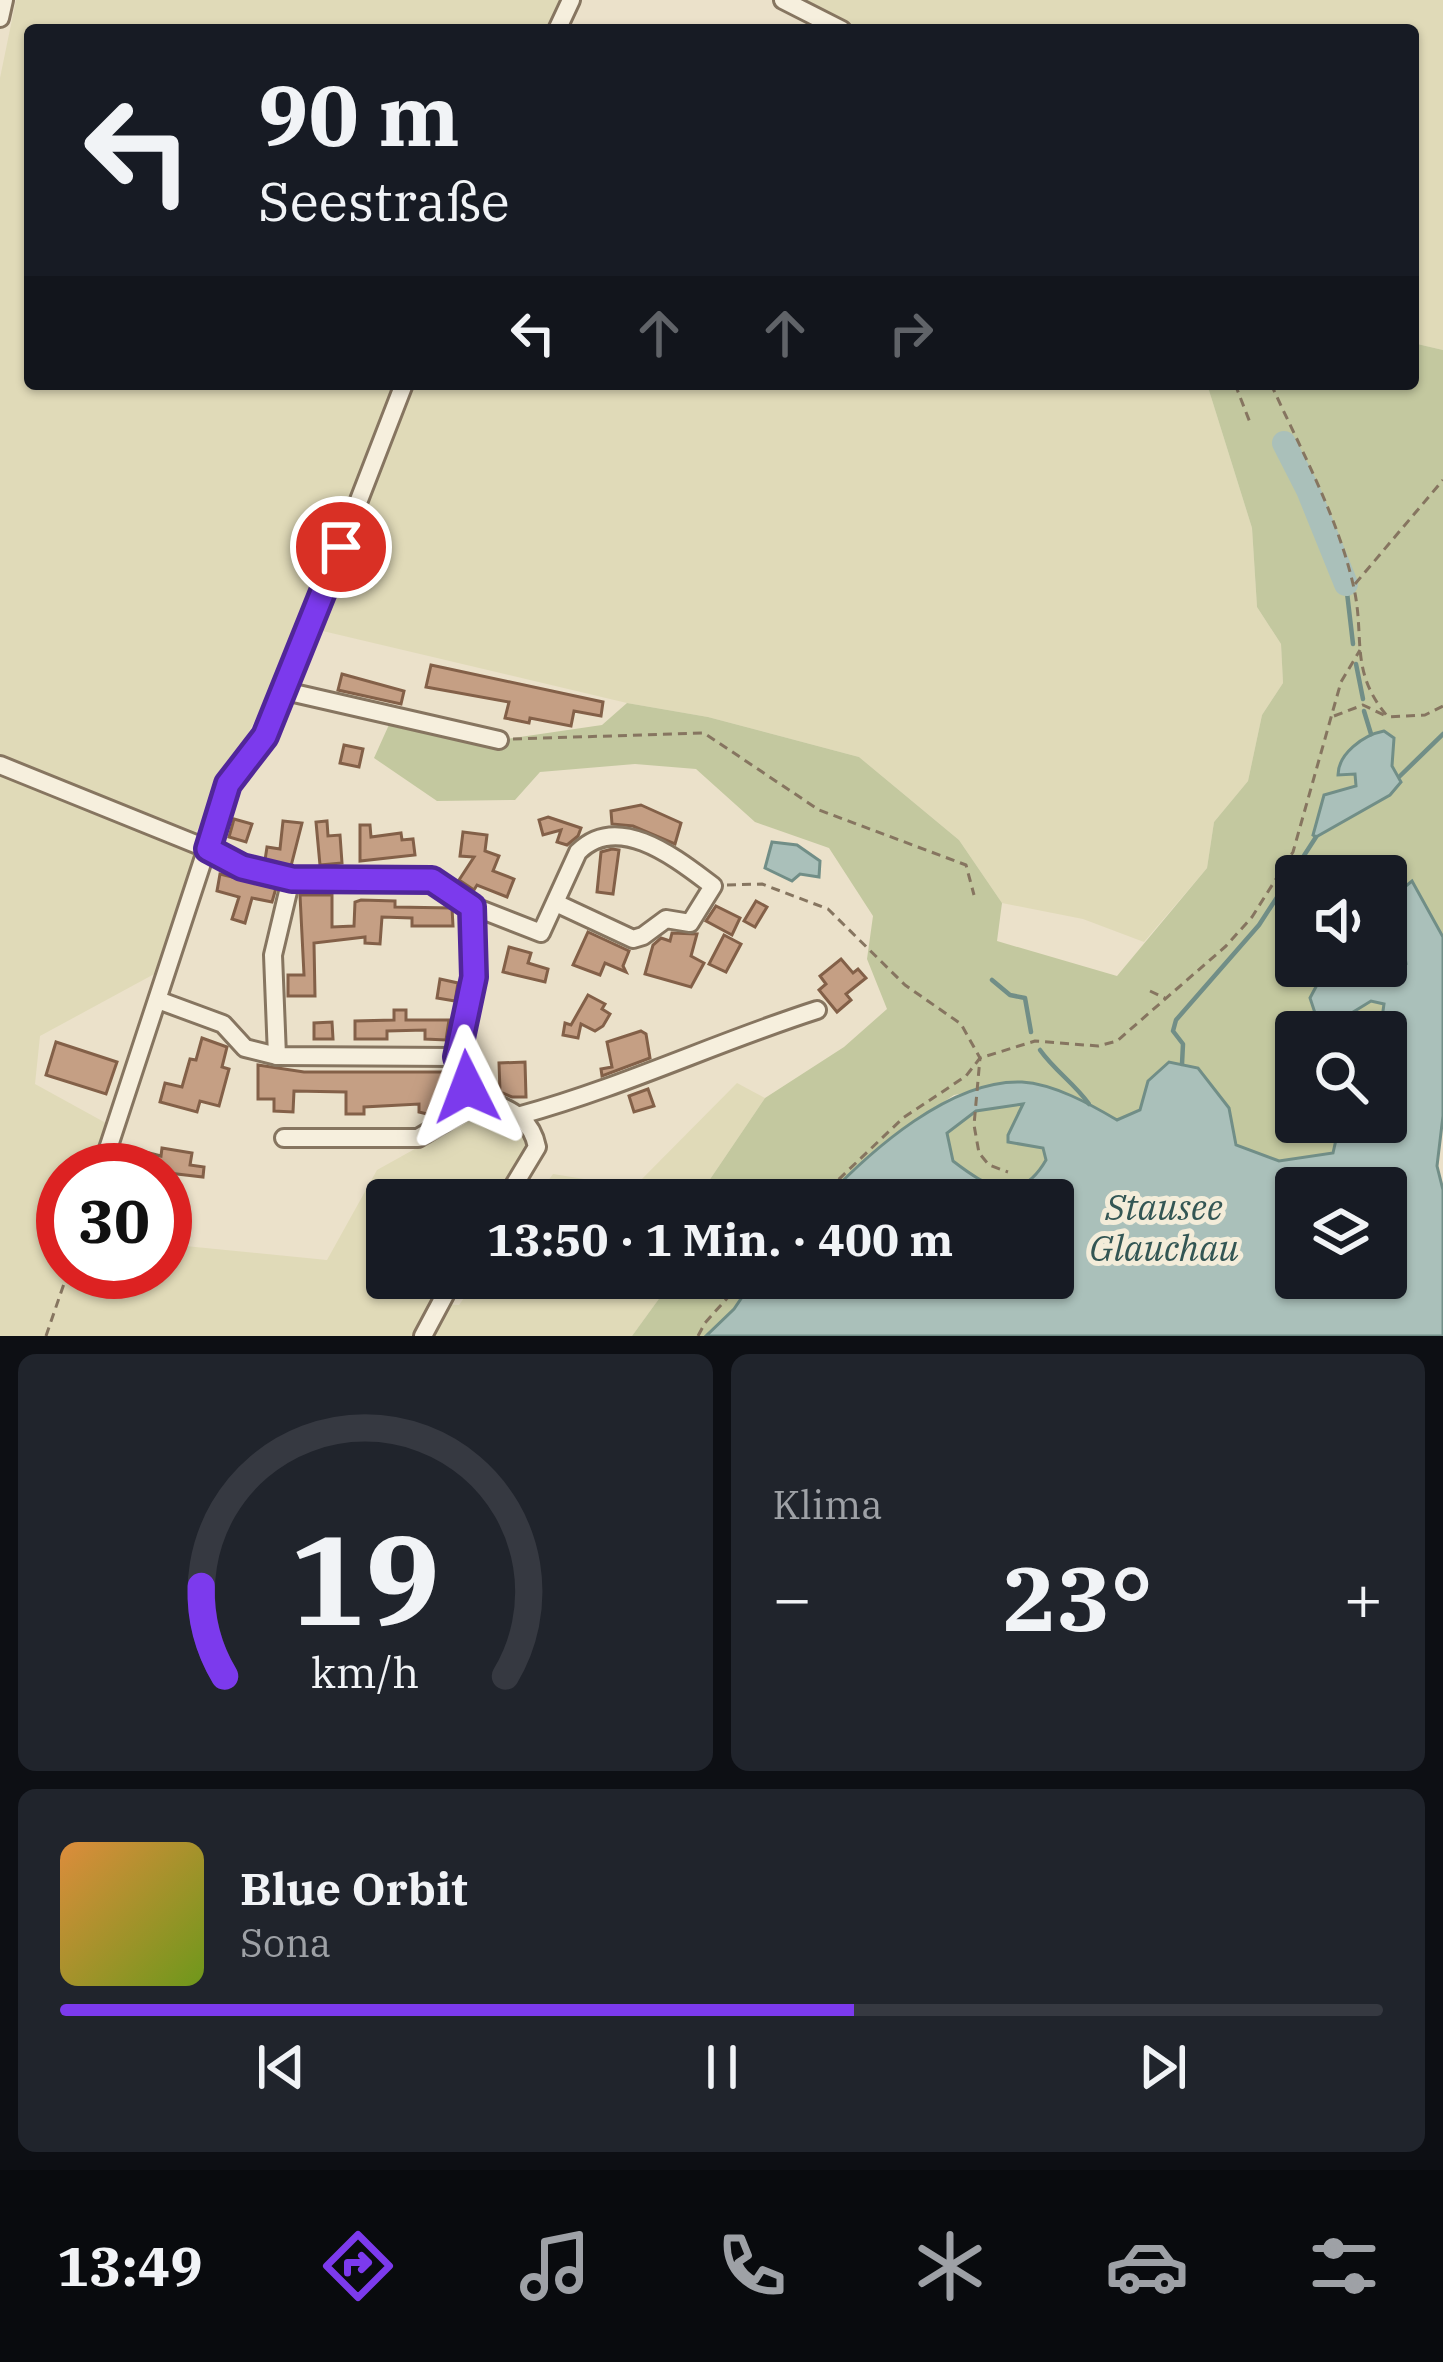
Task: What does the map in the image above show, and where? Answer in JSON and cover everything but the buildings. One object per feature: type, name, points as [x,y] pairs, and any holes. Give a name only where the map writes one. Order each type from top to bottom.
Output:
[{"type":"street","points":[[0,18],[4,0]]},
{"type":"street","points":[[783,0],[830,24]]},
{"type":"street","points":[[110,1143],[228,784],[265,736],[285,691],[402,390]]},
{"type":"street","points":[[285,691],[500,740]]},
{"type":"street","points":[[0,765],[242,867],[292,879],[432,880],[472,907],[541,933],[587,842],[630,838],[653,846],[713,886],[690,923],[666,919],[632,939],[557,904]]},
{"type":"street","points":[[278,1056],[273,956],[292,879]]},
{"type":"street","points":[[472,907],[474,977],[457,1057],[467,1087],[521,1115],[533,1129],[537,1147],[518,1179]]},
{"type":"street","points":[[158,1000],[223,1024],[245,1048],[278,1056],[457,1057]]},
{"type":"street","points":[[521,1115],[609,1089],[767,1025],[817,1010]]},
{"type":"street","points":[[284,1138],[418,1138],[487,1097]]},
{"type":"street","points":[[423,1336],[443,1299]]},
{"type":"path","points":[[1237,390],[1251,425]]},
{"type":"path","points":[[1274,390],[1322,497],[1354,585],[1368,693],[1388,717]]},
{"type":"path","points":[[1354,585],[1443,480]]},
{"type":"path","points":[[839,1179],[903,1118],[966,1076],[980,1058],[1035,1041],[1098,1046],[1117,1040],[1226,946],[1252,917],[1293,852],[1341,682],[1360,650]]},
{"type":"path","points":[[1330,718],[1363,705],[1388,717],[1425,715],[1443,706]]},
{"type":"path","points":[[500,740],[704,733],[819,810],[966,865],[974,895]]},
{"type":"path","points":[[713,886],[762,884],[828,909],[905,985],[961,1024],[980,1058],[974,1125],[979,1153],[989,1165],[1008,1172]]},
{"type":"path","points":[[1150,991],[1167,999]]},
{"type":"path","points":[[966,1076],[980,1079]]},
{"type":"path","points":[[46,1336],[59,1299]]},
{"type":"path","points":[[698,1336],[726,1299]]},
{"type":"shaded area","points":[[16,0],[571,0],[560,24],[24,24],[24,390],[393,390],[272,688],[196,832],[0,755],[0,78]]},
{"type":"shaded area","points":[[783,0],[1443,0],[1443,350],[1419,344],[1419,24],[830,24]]},
{"type":"shaded area","points":[[402,390],[1209,390],[1252,528],[1257,607],[1281,644],[1283,683],[1262,715],[1248,781],[1214,822],[1207,868],[1144,942],[1083,919],[1002,903],[959,840],[859,757],[708,717],[627,703],[310,628]]},
{"type":"shaded area","points":[[0,765],[208,849],[169,966],[40,1036],[35,1084],[115,1128],[110,1143],[36,1143],[36,1299],[192,1299],[192,1247],[327,1260],[366,1190],[366,1299],[442,1299],[439,1304],[459,1305],[463,1299],[659,1299],[632,1336],[0,1336]]},
{"type":"shaded area","points":[[737,1083],[765,1098],[710,1179],[642,1179]]},
{"type":"shaded area","points":[[521,1115],[537,1147],[518,1179],[372,1179],[377,1170],[474,1116]]},
{"type":"green space","points":[[1419,344],[1443,350],[1443,937],[1413,881],[1407,886],[1407,855],[1275,855],[1275,987],[1316,987],[1311,998],[1334,1011],[1275,1011],[1275,1143],[1335,1143],[1333,1153],[1279,1161],[1236,1145],[1229,1108],[1198,1068],[1169,1062],[1148,1081],[1140,1110],[1117,1120],[1052,1089],[1024,1082],[954,1095],[908,1126],[848,1179],[710,1179],[765,1098],[844,1047],[887,1009],[867,959],[873,916],[829,848],[755,822],[696,769],[635,764],[540,772],[515,800],[437,801],[374,758],[392,718],[500,740],[602,725],[627,703],[708,717],[859,757],[959,840],[1002,903],[997,941],[1117,976],[1207,868],[1214,822],[1248,781],[1262,715],[1283,683],[1281,644],[1257,607],[1252,528],[1209,390],[1419,390]]},
{"type":"green space","points":[[1371,1001],[1385,1004],[1384,1011],[1355,1011]]},
{"type":"green space","points":[[1023,1104],[1016,1117],[1025,1143],[1043,1148],[1046,1160],[1036,1175],[1031,1179],[980,1179],[953,1161],[947,1133],[976,1111]]},
{"type":"green space","points":[[659,1299],[741,1299],[706,1336],[632,1336]]},
{"type":"water","points":[[1384,731],[1394,738],[1392,766],[1401,782],[1390,795],[1316,837],[1324,795],[1356,786],[1355,774],[1338,775],[1342,760],[1360,741]]},
{"type":"water","points":[[772,842],[797,845],[820,861],[819,877],[800,874],[792,881],[765,868]]},
{"type":"water","name":"Stausee Glauchau","points":[[1412,881],[1443,937],[1443,1116],[1437,1166],[1443,1190],[1443,1336],[706,1336],[741,1299],[1074,1299],[1074,1179],[1031,1179],[1046,1160],[1043,1148],[1008,1142],[1023,1104],[976,1111],[947,1133],[953,1161],[980,1179],[846,1179],[914,1121],[968,1092],[995,1084],[1047,1087],[1117,1120],[1140,1110],[1148,1081],[1169,1062],[1198,1068],[1229,1108],[1236,1145],[1279,1161],[1333,1153],[1335,1143],[1407,1143],[1407,1011],[1383,1011],[1384,1004],[1371,1001],[1355,1011],[1314,1011],[1310,998],[1316,987],[1407,987],[1407,885]]},
{"type":"waterway","points":[[1284,443],[1346,584]]},
{"type":"waterway","points":[[1346,584],[1353,644]]},
{"type":"waterway","points":[[1356,664],[1363,699]]},
{"type":"waterway","points":[[1364,711],[1371,734]]},
{"type":"waterway","points":[[1400,776],[1443,734]]},
{"type":"waterway","points":[[1182,1064],[1183,1044],[1173,1031],[1176,1020],[1259,925],[1316,837]]},
{"type":"waterway","points":[[992,980],[1010,995],[1025,998],[1031,1032]]},
{"type":"waterway","points":[[1040,1050],[1089,1104]]},
{"type":"route","points":[[341,547],[265,736],[228,784],[208,849],[242,867],[292,879],[432,880],[472,907],[474,977],[457,1057],[467,1087]]}]
